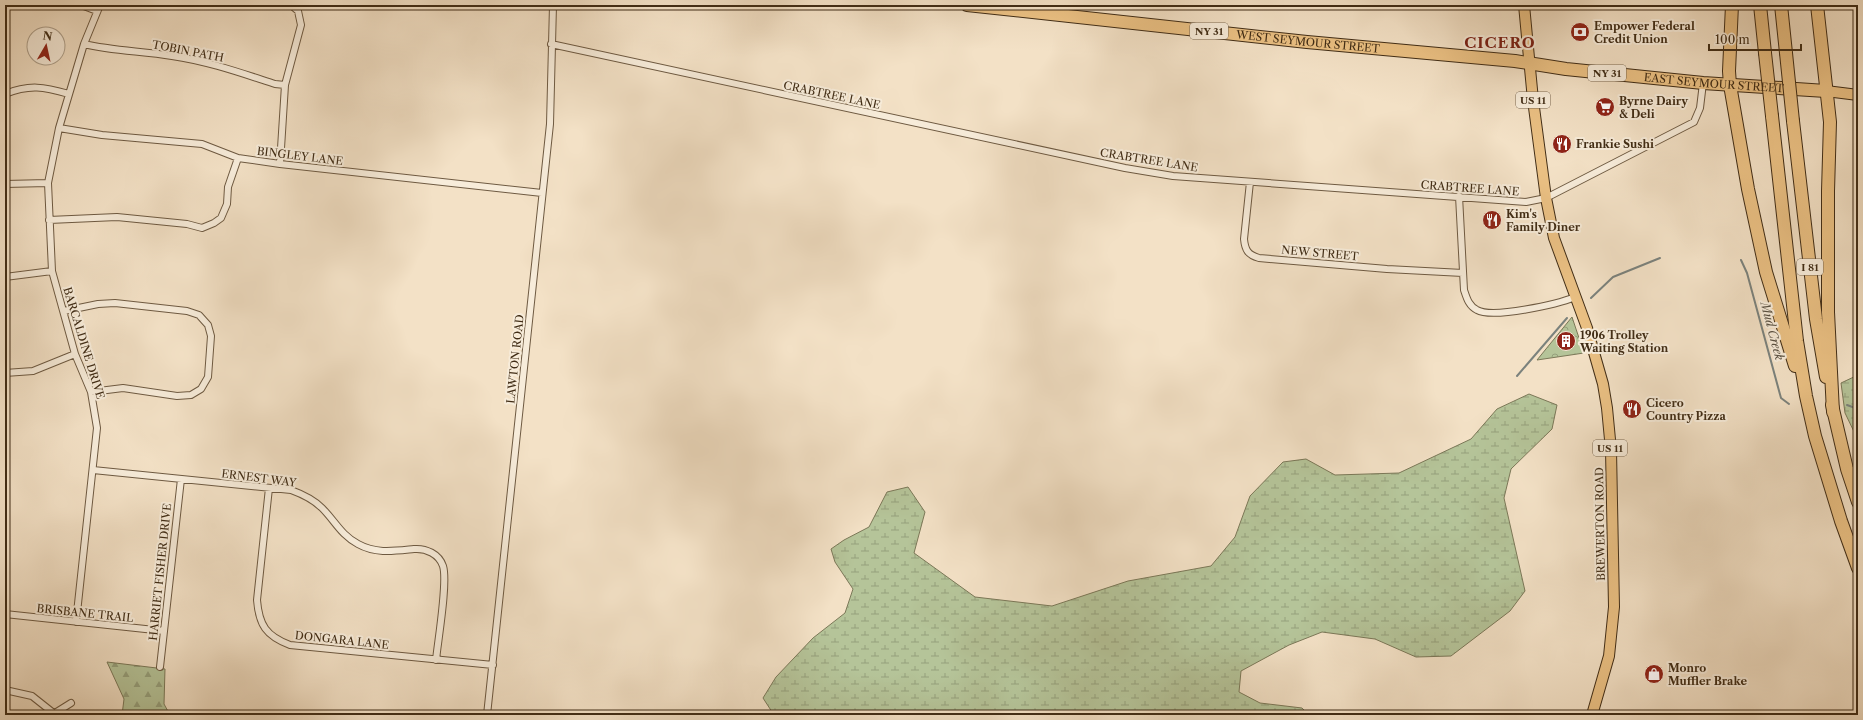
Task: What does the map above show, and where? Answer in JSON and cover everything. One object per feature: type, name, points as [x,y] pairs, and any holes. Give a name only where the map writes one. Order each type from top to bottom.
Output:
[{"type":"highway","name":"WEST SEYMOUR STREET","points":[[967,5],[1307,42],[1530,64]]},
{"type":"highway","points":[[1732,5],[1729,71],[1730,84],[1748,189],[1766,272],[1795,367],[1806,396]]},
{"type":"highway","name":"I 81","points":[[1760,5],[1797,341],[1806,396],[1815,436],[1841,521],[1858,568]]},
{"type":"highway","name":"I 81","points":[[1781,5],[1821,357],[1847,469],[1858,502]]},
{"type":"highway","points":[[1817,5],[1830,122],[1828,191],[1828,312],[1833,412]]},
{"type":"highway","name":"EAST SEYMOUR STREET","points":[[1530,64],[1566,69],[1703,82],[1826,91]]},
{"type":"main road","name":"BREWERTON ROAD","points":[[1524,5],[1533,100],[1546,198],[1554,238],[1587,328],[1603,384],[1611,450],[1614,614],[1609,656],[1592,715]]},
{"type":"main road","name":"NY 31","points":[[1826,91],[1858,94]]},
{"type":"street","points":[[81,5],[99,8]]},
{"type":"street","points":[[280,164],[285,85],[301,25],[298,11],[291,5]]},
{"type":"street","name":"LAWTON ROAD","points":[[487,715],[550,124],[553,5]]},
{"type":"street","name":"BARCALDINE DRIVE","points":[[76,622],[97,428],[91,392],[75,354],[52,271],[48,184],[59,128],[84,44],[99,8]]},
{"type":"street","name":"TOBIN PATH","points":[[84,44],[197,60],[275,84],[285,85]]},
{"type":"street","name":"CRABTREE LANE","points":[[551,44],[1125,168],[1180,177],[1526,202],[1546,198],[1694,122],[1700,108],[1703,82]]},
{"type":"street","points":[[5,94],[18,88],[32,86],[69,94]]},
{"type":"street","name":"BINGLEY LANE","points":[[59,128],[102,135],[202,144],[238,158],[280,164],[542,193]]},
{"type":"street","points":[[49,220],[118,218],[187,224],[202,228],[221,218],[227,204],[228,187],[238,158]]},
{"type":"street","name":"NEW STREET","points":[[1250,182],[1244,239],[1245,247],[1253,256],[1259,258],[1387,269],[1463,273]]},
{"type":"street","points":[[5,184],[48,184]]},
{"type":"street","points":[[1459,196],[1463,273],[1467,301],[1477,310],[1481,312],[1502,312],[1550,305],[1575,297]]},
{"type":"street","points":[[5,277],[52,271]]},
{"type":"street","points":[[64,311],[98,304],[115,303],[187,311],[199,315],[208,325],[211,336],[208,377],[201,389],[191,395],[177,396],[123,388],[91,392]]},
{"type":"street","points":[[5,373],[33,371],[75,354]]},
{"type":"street","name":"ERNEST WAY","points":[[93,470],[291,490],[301,493],[313,500],[322,508],[339,530],[350,540],[360,546],[376,551],[392,552],[422,549],[432,553],[439,559],[444,576],[436,660]]},
{"type":"street","name":"HARRIET FISHER DRIVE","points":[[160,667],[180,479]]},
{"type":"street","name":"DONGARA LANE","points":[[269,488],[257,600],[261,622],[272,637],[290,645],[493,665]]},
{"type":"street","name":"BRISBANE TRAIL","points":[[5,614],[164,631]]},
{"type":"street","points":[[5,690],[32,696],[56,714],[71,703]]},
{"type":"green space","points":[[1572,317],[1584,353],[1537,360]]},
{"type":"green space","points":[[1858,375],[1858,440],[1845,413],[1841,383]]},
{"type":"green space","points":[[1529,394],[1557,405],[1552,429],[1511,469],[1504,498],[1525,591],[1510,611],[1451,656],[1416,657],[1375,639],[1322,632],[1289,645],[1241,671],[1239,692],[1260,703],[1302,708],[1309,715],[774,715],[763,698],[776,677],[813,638],[845,613],[853,589],[835,562],[831,549],[844,540],[869,527],[887,492],[908,487],[925,512],[914,553],[975,597],[1052,606],[1128,581],[1211,566],[1235,537],[1250,496],[1283,462],[1306,459],[1335,475],[1399,473],[1471,439],[1497,409]]},
{"type":"green space","points":[[107,662],[165,669],[164,704],[170,715],[122,715],[124,699]]},
{"type":"waterway","name":"Mud Creek","points":[[1591,298],[1613,277],[1660,258]]},
{"type":"waterway","name":"Mud Creek","points":[[1741,260],[1747,273],[1781,398],[1789,404]]},
{"type":"waterway","name":"Mud Creek","points":[[1517,376],[1567,318]]},
{"type":"waterway","name":"Mud Creek","points":[[1847,405],[1858,409]]},
{"type":"place","name":"Empower Federal Credit Union","points":[[1580,32]]},
{"type":"place","name":"Byrne Dairy & Deli","points":[[1605,107]]},
{"type":"place","name":"Frankie Sushi","points":[[1562,144]]},
{"type":"place","name":"Kim's Family Diner","points":[[1492,220]]},
{"type":"place","name":"1906 Trolley Waiting Station","points":[[1566,341]]},
{"type":"place","name":"Cicero Country Pizza","points":[[1632,409]]},
{"type":"place","name":"Monro Muffler Brake","points":[[1654,674]]},
{"type":"district","name":"CICERO","points":[[1500,43]]}]
